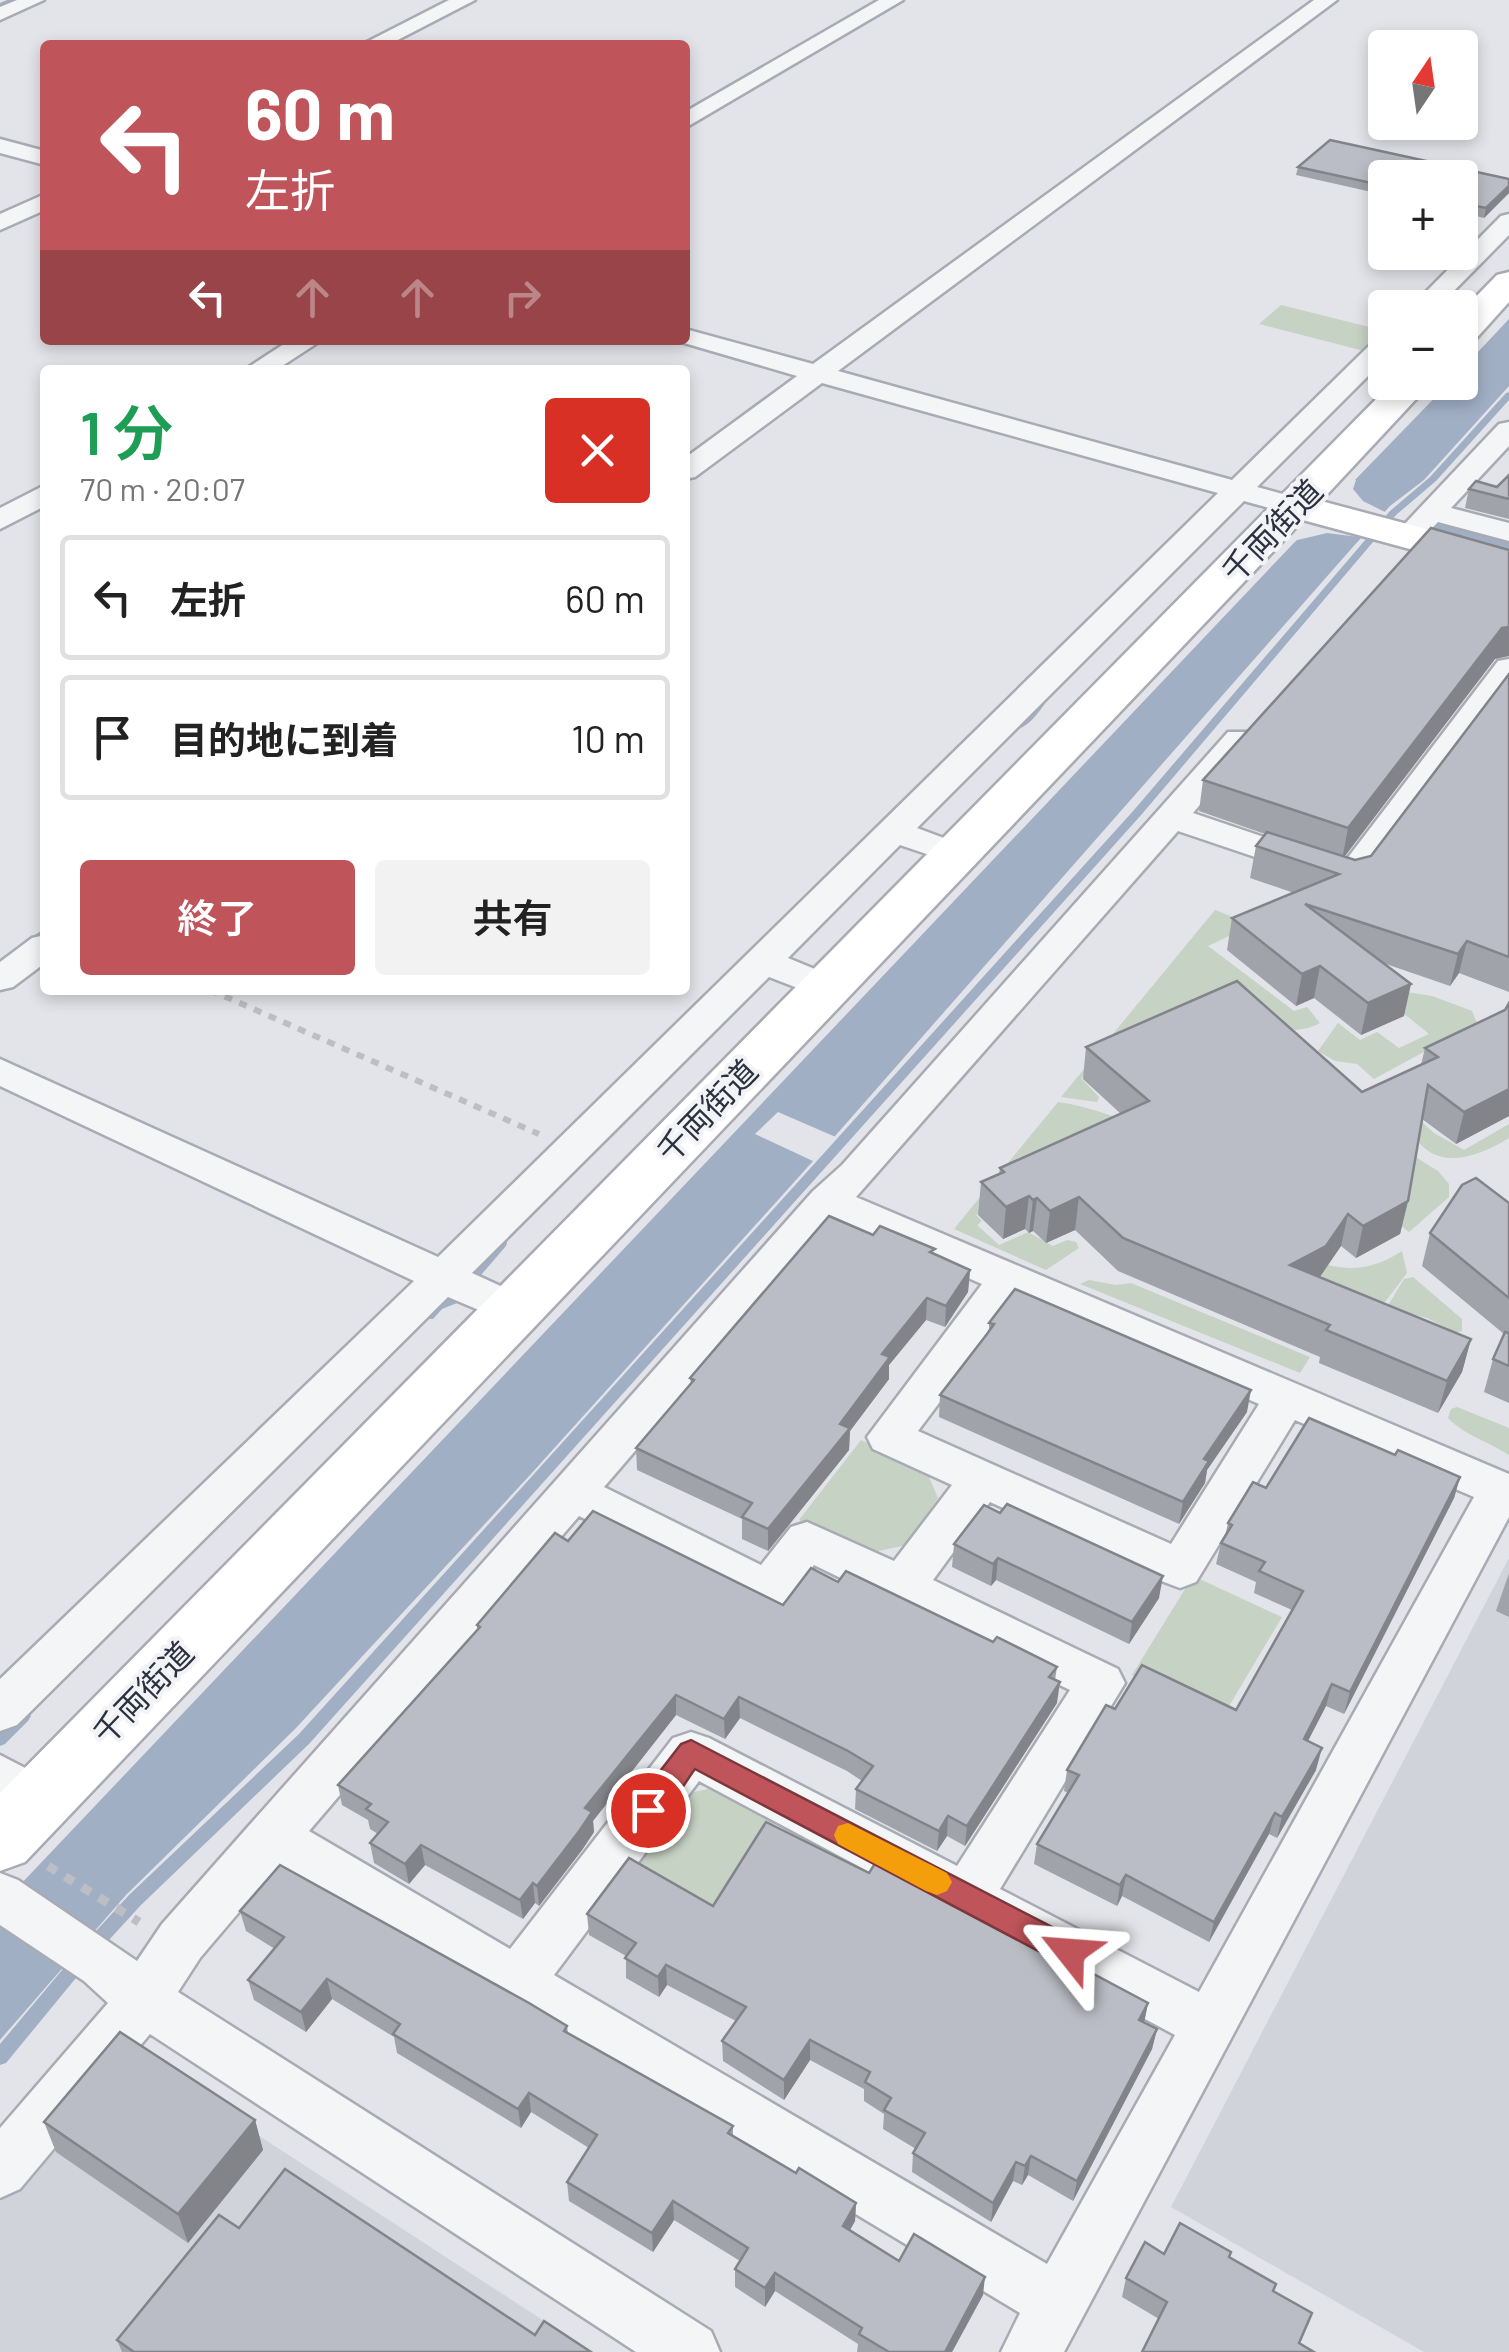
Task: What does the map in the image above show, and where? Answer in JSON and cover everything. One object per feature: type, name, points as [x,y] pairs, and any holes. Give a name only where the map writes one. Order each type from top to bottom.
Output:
[{"type":"street","points":[[0,14],[34,0]]},
{"type":"street","points":[[381,40],[465,0]]},
{"type":"street","points":[[690,118],[893,0]]},
{"type":"street","points":[[690,467],[810,371],[1326,0]]},
{"type":"street","points":[[0,146],[40,157]]},
{"type":"street","points":[[0,223],[40,204]]},
{"type":"street","points":[[1478,294],[1509,221]]},
{"type":"street","points":[[1451,290],[1492,264]]},
{"type":"street","points":[[690,338],[1509,564]]},
{"type":"street","points":[[266,365],[300,345]]},
{"type":"street","points":[[1042,717],[1240,490],[1368,361]]},
{"type":"street","name":"千両街道","points":[[10,1864],[19,1788],[471,1290],[1042,717],[1307,509],[1361,438],[1397,400]]},
{"type":"street","points":[[1304,423],[1361,438]]},
{"type":"street","points":[[1409,538],[1509,430]]},
{"type":"street","points":[[0,520],[40,497]]},
{"type":"street","points":[[1409,538],[1509,532]]},
{"type":"street","points":[[1170,817],[1350,878],[1509,668]]},
{"type":"street","points":[[122,1981],[181,1941],[827,1201],[856,1175],[1262,715]]},
{"type":"street","points":[[0,979],[40,950]]},
{"type":"street","points":[[0,1710],[471,1290],[574,1150],[787,971]]},
{"type":"street","points":[[0,1072],[471,1290]]},
{"type":"street","points":[[827,1201],[1505,1491],[1031,2352]]},
{"type":"street","points":[[1009,1279],[889,1437],[1180,1568],[1286,1398]]},
{"type":"street","points":[[902,1586],[982,1479]]},
{"type":"street","points":[[573,1492],[768,1590],[807,1540],[1101,1683],[966,1897]]},
{"type":"street","points":[[517,1981],[691,1752],[1209,2025]]},
{"type":"street","points":[[272,1836],[1058,2303]]},
{"type":"street","points":[[10,1864],[122,1981],[690,2352]]},
{"type":"street","points":[[0,2170],[119,2034],[122,1981]]},
{"type":"path","points":[[221,995],[574,1150]]},
{"type":"path","points":[[10,1864],[145,1925]]},
{"type":"shaded area","points":[[1509,1558],[1509,2352],[1424,2352],[1171,2207]]},
{"type":"shaded area","points":[[130,2052],[592,2352],[0,2352],[0,2202]]},
{"type":"green space","points":[[1281,305],[1368,327],[1368,347],[1364,351],[1259,324]]},
{"type":"green space","points":[[1215,910],[1253,925],[1208,946],[1294,1011],[1307,1007],[1320,1023],[1309,1028],[1286,1029],[1232,1008],[1081,1078],[1099,1097],[1097,1102],[1061,1097]]},
{"type":"green space","points":[[1406,992],[1432,996],[1472,1011],[1477,1023],[1374,1079],[1357,1064],[1335,1061],[1318,1051],[1338,1023],[1360,1040],[1377,1032],[1399,1048],[1429,1034],[1402,1012]]},
{"type":"green space","points":[[1058,1102],[1151,1128],[976,1215],[982,1221],[977,1225],[999,1245],[1028,1232],[1053,1246],[1067,1240],[1076,1242],[1079,1248],[1046,1270],[954,1229]]},
{"type":"green space","points":[[1401,1103],[1434,1133],[1464,1150],[1509,1124],[1509,1138],[1473,1155],[1442,1157],[1417,1141]]},
{"type":"green space","points":[[1401,1148],[1438,1171],[1449,1184],[1449,1197],[1409,1232],[1352,1186]]},
{"type":"green space","points":[[1402,1251],[1407,1273],[1382,1306],[1329,1282],[1307,1257],[1332,1266],[1355,1268],[1378,1263]]},
{"type":"green space","points":[[1413,1277],[1462,1319],[1462,1331],[1456,1333],[1427,1318],[1387,1307],[1404,1279]]},
{"type":"green space","points":[[1089,1280],[1116,1285],[1131,1283],[1310,1357],[1300,1373],[1080,1284]]},
{"type":"green space","points":[[1457,1407],[1509,1428],[1509,1455],[1454,1424],[1448,1418],[1451,1409]]},
{"type":"green space","points":[[861,1440],[926,1470],[938,1498],[907,1545],[869,1553],[799,1520]]},
{"type":"green space","points":[[1193,1576],[1282,1617],[1222,1718],[1132,1675]]},
{"type":"green space","points":[[718,1787],[777,1818],[708,1915],[624,1868],[679,1795]]},
{"type":"water","points":[[1509,319],[1509,386],[1424,480],[1390,506],[1352,548],[814,1160],[531,1474],[296,1728],[126,1895],[0,2040],[0,1906],[1433,400],[1478,400],[1478,352]]},
{"type":"pier","points":[[1351,479],[1356,480],[1353,489],[1363,501],[1389,514],[1367,538],[1327,533],[1289,542]]},
{"type":"pier","points":[[778,1112],[838,1138],[535,1478],[298,1731],[815,1162],[755,1134]]},
{"type":"building","points":[[1330,140],[1422,160],[1368,160],[1368,182],[1298,167]]},
{"type":"building","points":[[1478,172],[1509,179],[1509,186],[1486,208],[1478,206]]},
{"type":"building","points":[[1509,475],[1509,499],[1469,489],[1476,481],[1497,487]]},
{"type":"building","points":[[1431,528],[1509,550],[1509,627],[1502,628],[1348,828],[1203,780]]},
{"type":"building","points":[[1509,674],[1509,957],[1467,941],[1458,954],[1305,904],[1411,984],[1368,1003],[1320,966],[1302,974],[1232,918],[1339,874],[1256,846],[1267,832],[1355,860],[1371,856]]},
{"type":"building","points":[[1237,981],[1362,1092],[1438,1057],[1425,1048],[1505,1010],[1509,1003],[1509,1089],[1464,1112],[1428,1085],[1408,1201],[1363,1226],[1348,1214],[1326,1246],[1290,1265],[1471,1339],[1447,1381],[1326,1330],[1330,1325],[1123,1238],[1079,1197],[1050,1211],[1037,1198],[1029,1196],[1006,1207],[981,1182],[1004,1172],[1000,1168],[1149,1101],[1086,1047]]},
{"type":"building","points":[[1476,1178],[1509,1203],[1509,1298],[1430,1233],[1462,1185]]},
{"type":"building","points":[[829,1216],[873,1235],[880,1226],[935,1249],[930,1252],[970,1270],[946,1306],[927,1298],[882,1354],[890,1357],[840,1424],[850,1428],[768,1529],[742,1517],[752,1503],[636,1448],[694,1380],[690,1378]]},
{"type":"building","points":[[1015,1289],[1251,1390],[1204,1459],[1209,1461],[1183,1502],[940,1395],[987,1334],[994,1324],[989,1323]]},
{"type":"building","points":[[1505,1332],[1509,1333],[1509,1366],[1493,1359]]},
{"type":"building","points":[[1309,1418],[1395,1455],[1398,1450],[1460,1477],[1350,1692],[1332,1684],[1304,1739],[1322,1748],[1282,1817],[1275,1813],[1214,1922],[1126,1875],[1120,1885],[1037,1844],[1079,1775],[1067,1770],[1106,1705],[1115,1709],[1142,1665],[1236,1710],[1303,1591],[1259,1571],[1265,1562],[1221,1543],[1232,1525],[1228,1523],[1253,1482],[1266,1488]]},
{"type":"building","points":[[1007,1504],[1163,1576],[1132,1622],[998,1558],[993,1564],[954,1544],[984,1505],[1000,1513]]},
{"type":"building","points":[[593,1511],[783,1605],[811,1568],[838,1582],[846,1571],[993,1642],[997,1637],[1057,1667],[1049,1677],[1060,1682],[967,1826],[948,1816],[939,1831],[856,1789],[873,1766],[739,1697],[724,1719],[676,1695],[585,1808],[592,1812],[580,1830],[537,1886],[533,1883],[520,1900],[421,1845],[405,1864],[370,1843],[388,1822],[366,1809],[371,1804],[338,1785],[480,1627],[477,1625],[555,1533],[568,1541]]},
{"type":"building","points":[[766,1822],[869,1873],[878,1859],[1148,2003],[1139,2020],[1157,2029],[1077,2181],[1031,2156],[1025,2166],[1016,2162],[993,2203],[913,2153],[925,2133],[884,2110],[891,2098],[865,2082],[870,2072],[810,2040],[784,2080],[722,2041],[746,2007],[666,1965],[658,1977],[625,1958],[636,1943],[587,1914],[629,1858],[713,1906]]},
{"type":"building","points":[[280,1865],[529,2003],[567,2026],[564,2031],[733,2126],[728,2133],[796,2173],[799,2168],[856,2203],[843,2226],[899,2261],[914,2234],[985,2277],[945,2352],[889,2352],[859,2334],[862,2328],[775,2273],[765,2288],[735,2269],[748,2248],[673,2201],[652,2233],[567,2182],[597,2135],[529,2093],[518,2109],[393,2034],[400,2024],[327,1979],[301,2012],[248,1980],[284,1937],[240,1911]]},
{"type":"building","points":[[120,2032],[255,2120],[178,2214],[44,2122]]},
{"type":"building","points":[[285,2169],[535,2335],[544,2321],[591,2352],[134,2352],[117,2340],[219,2215],[239,2228]]},
{"type":"building","points":[[1180,2223],[1231,2252],[1229,2257],[1276,2284],[1273,2291],[1312,2313],[1299,2343],[1314,2352],[1142,2352],[1167,2302],[1126,2278],[1145,2242],[1164,2254]]},
{"type":"waterway","points":[[0,5],[12,0]]},
{"type":"waterway","points":[[92,1947],[135,1900],[304,1739],[1138,812],[1393,513],[1433,479],[1509,395]]},
{"type":"waterway","points":[[1433,525],[1509,546]]},
{"type":"waterway","points":[[1011,730],[1028,720],[1047,693]]},
{"type":"waterway","points":[[0,964],[40,935]]},
{"type":"waterway","points":[[428,1316],[437,1306],[452,1300],[501,1243]]},
{"type":"waterway","points":[[0,1739],[23,1716]]},
{"type":"waterway","points":[[0,2057],[79,1962]]},
{"type":"slow traffic","points":[[848,1835],[937,1882]]},
{"type":"route","points":[[648,1810],[691,1752],[1070,1952]]}]
